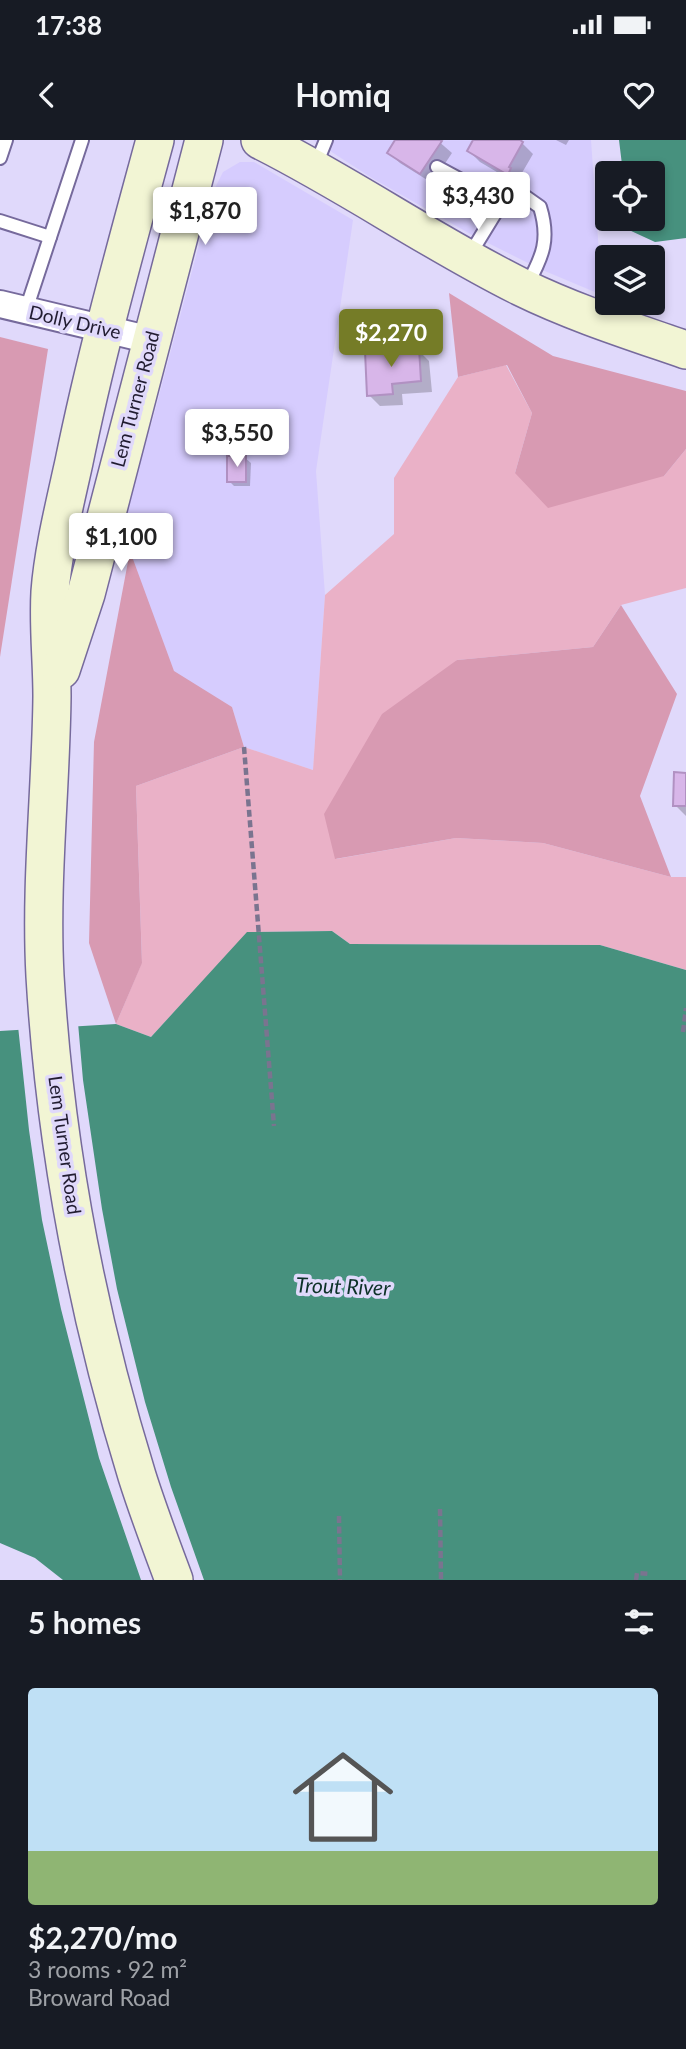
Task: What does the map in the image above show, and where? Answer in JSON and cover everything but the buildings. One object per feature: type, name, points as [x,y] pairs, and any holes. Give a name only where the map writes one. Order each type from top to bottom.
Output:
[{"type":"main road","name":"Lem Turner Road","points":[[155,140],[82,421],[64,505],[50,591],[52,698],[43,867],[45,974],[54,1081],[68,1181],[90,1297],[138,1478],[174,1580]]},
{"type":"main road","name":"Lem Turner Road","points":[[52,698],[86,594],[204,140]]},
{"type":"main road","points":[[260,140],[321,154],[466,259],[525,289],[580,313],[686,350]]},
{"type":"street","name":"Dolly Drive","points":[[0,304],[151,340]]},
{"type":"lane","points":[[0,158],[6,140]]},
{"type":"lane","points":[[26,310],[82,140]]},
{"type":"lane","points":[[438,167],[502,202]]},
{"type":"lane","points":[[466,259],[502,202],[523,195],[540,206],[546,235],[542,257],[525,289]]},
{"type":"lane","points":[[0,221],[50,237]]},
{"type":"path","points":[[244,747],[274,1126]]},
{"type":"path","points":[[683,1032],[686,1008]]},
{"type":"path","points":[[440,1509],[441,1580]]},
{"type":"path","points":[[339,1516],[340,1580]]},
{"type":"path","points":[[636,1580],[637,1573],[650,1574]]},
{"type":"shaded area","points":[[313,140],[591,140],[595,231],[597,231],[598,245],[595,245],[595,292],[540,269],[472,235],[372,178]]},
{"type":"shaded area","points":[[240,162],[254,162],[353,220],[316,471],[325,595],[313,770],[244,747],[232,707],[174,672],[117,520],[152,422],[213,192],[223,172]]},
{"type":"shaded area","points":[[449,293],[553,356],[686,391],[686,449],[664,476],[548,508],[515,473],[532,413],[507,365],[458,377]]},
{"type":"shaded area","points":[[0,337],[48,349],[0,657]]},
{"type":"shaded area","points":[[506,365],[532,413],[515,473],[664,476],[686,449],[686,588],[621,605],[593,647],[457,660],[336,859],[456,838],[543,843],[671,877],[686,877],[686,970],[600,945],[350,944],[332,931],[248,932],[151,1037],[116,1024],[142,962],[136,786],[244,747],[313,770],[325,595],[394,534],[394,478],[458,377]]},
{"type":"shaded area","points":[[130,551],[174,671],[232,707],[244,747],[136,786],[142,963],[116,1024],[89,943],[94,742]]},
{"type":"shaded area","points":[[621,605],[677,694],[640,796],[671,877],[543,843],[456,838],[335,859],[324,814],[382,714],[457,660],[593,647]]},
{"type":"water","points":[[619,140],[686,140],[686,238],[655,242],[631,231],[665,231],[665,161],[622,161]]},
{"type":"water","name":"Trout River","points":[[332,931],[350,944],[600,945],[686,970],[686,1580],[63,1580],[35,1558],[0,1543],[0,1031],[116,1024],[151,1037],[247,932]]},
{"type":"pier","points":[[78,1023],[83,1080],[117,1289],[145,1402],[204,1580],[141,1580],[99,1458],[61,1309],[42,1220],[18,1026]]}]
